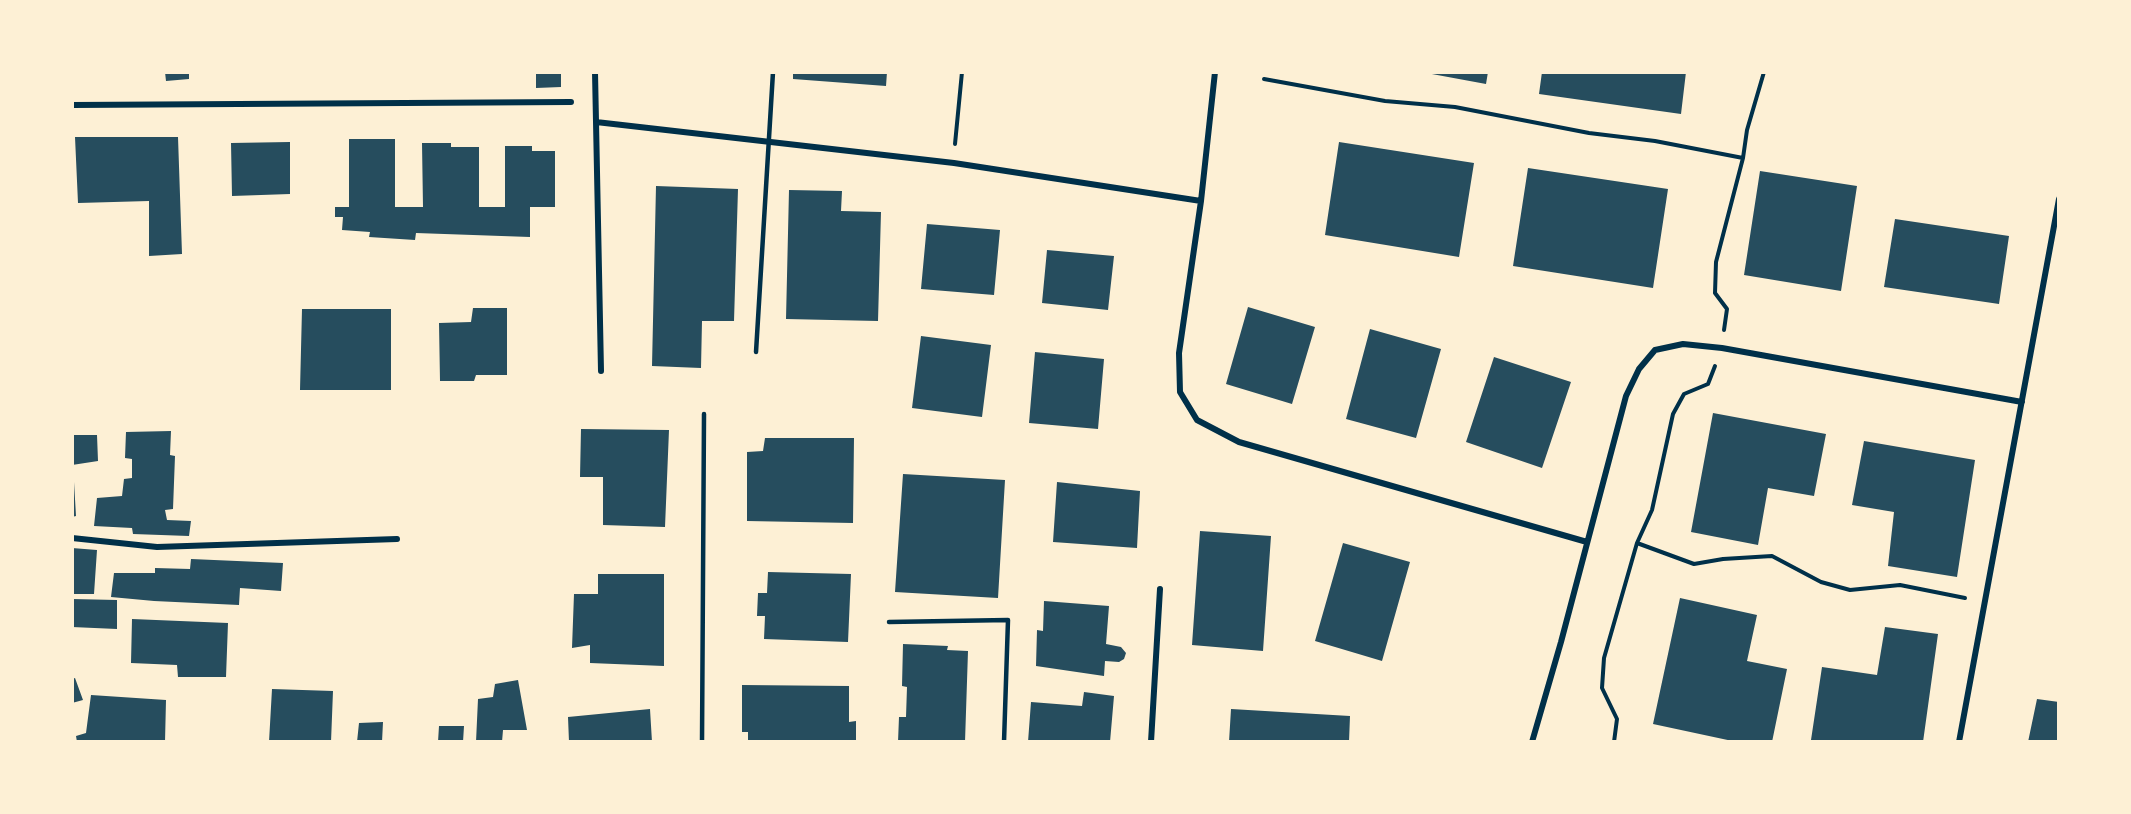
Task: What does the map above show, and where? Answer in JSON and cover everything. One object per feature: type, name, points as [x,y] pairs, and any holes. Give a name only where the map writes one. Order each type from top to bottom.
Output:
[{"type":"street","points":[[595,72],[601,371]]},
{"type":"street","points":[[1215,72],[1201,201],[1179,353],[1180,392],[1197,420],[1239,442],[1587,542]]},
{"type":"street","points":[[72,105],[571,102]]},
{"type":"street","points":[[596,122],[954,163],[1201,201]]},
{"type":"street","points":[[1959,742],[2059,198]]},
{"type":"street","points":[[1533,742],[1626,396],[1639,369],[1655,350],[1683,344],[1722,348],[2022,402]]},
{"type":"street","points":[[72,538],[157,547],[397,539]]},
{"type":"street","points":[[1151,742],[1160,589]]},
{"type":"lane","points":[[756,352],[773,72]]},
{"type":"lane","points":[[702,742],[704,414]]},
{"type":"lane","points":[[889,622],[1008,620],[1004,742]]},
{"type":"path","points":[[954,163],[962,72]]},
{"type":"path","points":[[1614,742],[1617,719],[1602,688],[1604,658],[1637,543],[1652,510],[1673,414],[1684,394],[1708,384],[1722,348],[1727,309],[1715,293],[1716,262],[1743,159],[1747,130],[1764,72]]},
{"type":"path","points":[[1264,79],[1385,100],[1455,107],[1589,133],[1655,141],[1743,159]]},
{"type":"path","points":[[1637,543],[1694,564],[1723,559],[1772,556],[1821,582],[1850,590],[1900,585],[1965,598]]},
{"type":"building","points":[[165,72],[189,72],[189,79],[166,81]]},
{"type":"building","points":[[536,72],[561,72],[561,87],[536,88]]},
{"type":"building","points":[[793,72],[887,72],[886,86],[793,79]]},
{"type":"building","points":[[1421,72],[1488,72],[1486,84]]},
{"type":"building","points":[[1542,72],[1686,72],[1681,114],[1539,94]]},
{"type":"building","points":[[75,137],[178,137],[182,254],[149,256],[149,201],[78,203]]},
{"type":"building","points":[[349,139],[395,139],[395,207],[423,207],[422,143],[451,143],[451,147],[479,147],[479,207],[505,207],[505,146],[532,146],[532,151],[555,151],[555,207],[530,207],[530,237],[416,233],[415,240],[369,237],[370,232],[342,230],[343,217],[335,217],[335,207],[349,207]]},
{"type":"building","points":[[290,142],[290,194],[232,196],[231,143]]},
{"type":"building","points":[[1339,142],[1474,163],[1459,257],[1325,235]]},
{"type":"building","points":[[1528,168],[1668,189],[1653,288],[1513,266]]},
{"type":"building","points":[[1760,171],[1857,186],[1841,291],[1744,275]]},
{"type":"building","points":[[656,186],[738,189],[734,321],[702,321],[701,368],[652,366]]},
{"type":"building","points":[[789,190],[842,191],[841,211],[881,212],[878,321],[786,319]]},
{"type":"building","points":[[1895,219],[2009,236],[1999,304],[1884,287]]},
{"type":"building","points":[[927,224],[1000,230],[994,295],[921,289]]},
{"type":"building","points":[[1047,250],[1114,256],[1108,310],[1042,303]]},
{"type":"building","points":[[1248,307],[1315,327],[1292,404],[1226,384]]},
{"type":"building","points":[[473,308],[507,308],[507,375],[476,375],[474,381],[440,381],[439,323],[471,322]]},
{"type":"building","points":[[302,309],[391,309],[391,390],[300,390]]},
{"type":"building","points":[[1370,329],[1441,349],[1416,438],[1346,419]]},
{"type":"building","points":[[921,336],[991,345],[982,417],[912,408]]},
{"type":"building","points":[[1035,352],[1104,359],[1098,429],[1029,423]]},
{"type":"building","points":[[1494,357],[1571,382],[1542,468],[1466,442]]},
{"type":"building","points":[[1713,413],[1826,434],[1814,496],[1768,488],[1758,545],[1691,532]]},
{"type":"building","points":[[581,429],[669,430],[665,527],[603,525],[603,477],[580,477]]},
{"type":"building","points":[[171,431],[170,455],[175,456],[173,509],[165,510],[167,520],[191,521],[189,536],[133,534],[132,528],[94,526],[97,498],[122,496],[124,479],[132,478],[132,459],[125,458],[126,432]]},
{"type":"building","points":[[72,435],[97,435],[98,461],[72,465]]},
{"type":"building","points":[[765,438],[854,438],[853,523],[747,521],[747,452],[763,451]]},
{"type":"building","points":[[1864,441],[1975,460],[1957,577],[1888,566],[1894,512],[1852,505]]},
{"type":"building","points":[[903,474],[1005,480],[998,598],[895,592]]},
{"type":"building","points":[[72,482],[74,482],[76,516],[72,517]]},
{"type":"building","points":[[1057,482],[1140,491],[1137,548],[1053,542]]},
{"type":"building","points":[[1200,531],[1271,536],[1263,651],[1192,645]]},
{"type":"building","points":[[1343,543],[1410,562],[1382,661],[1315,641]]},
{"type":"building","points":[[72,548],[97,550],[94,594],[72,594]]},
{"type":"building","points":[[191,559],[283,563],[281,591],[240,588],[239,605],[111,597],[114,573],[155,573],[155,568],[190,569]]},
{"type":"building","points":[[768,572],[851,574],[848,642],[764,639],[765,616],[757,616],[758,593],[767,593]]},
{"type":"building","points":[[598,574],[664,574],[664,666],[590,663],[590,645],[572,648],[574,594],[598,594]]},
{"type":"building","points":[[1680,598],[1757,615],[1747,661],[1787,669],[1772,742],[1737,742],[1653,724]]},
{"type":"building","points":[[72,599],[117,600],[117,629],[72,627]]},
{"type":"building","points":[[1044,601],[1109,606],[1106,644],[1121,647],[1126,653],[1124,659],[1119,662],[1105,661],[1104,676],[1036,666],[1037,630],[1043,631]]},
{"type":"building","points":[[132,619],[228,623],[226,677],[178,677],[177,665],[131,663]]},
{"type":"building","points":[[1885,627],[1938,634],[1923,742],[1811,740],[1822,667],[1877,675]]},
{"type":"building","points":[[903,644],[948,646],[947,650],[968,651],[965,742],[898,742],[899,717],[906,717],[907,687],[902,686]]},
{"type":"building","points":[[75,678],[83,700],[72,703],[72,679]]},
{"type":"building","points":[[518,680],[527,730],[503,730],[502,742],[476,742],[478,699],[493,697],[495,684]]},
{"type":"building","points":[[742,685],[849,686],[849,722],[856,721],[856,742],[748,742],[748,732],[742,732]]},
{"type":"building","points":[[272,689],[333,691],[331,742],[269,742]]},
{"type":"building","points":[[1084,692],[1114,696],[1110,742],[1028,742],[1031,702],[1082,706]]},
{"type":"building","points":[[91,695],[166,700],[165,742],[77,742],[76,736],[86,733]]},
{"type":"building","points":[[2037,699],[2059,702],[2059,742],[2028,742]]},
{"type":"building","points":[[650,709],[652,742],[569,742],[568,717]]},
{"type":"building","points":[[1231,709],[1350,716],[1349,742],[1229,742]]},
{"type":"building","points":[[383,722],[382,742],[357,742],[359,723]]},
{"type":"building","points":[[439,726],[464,726],[463,742],[438,742]]}]
